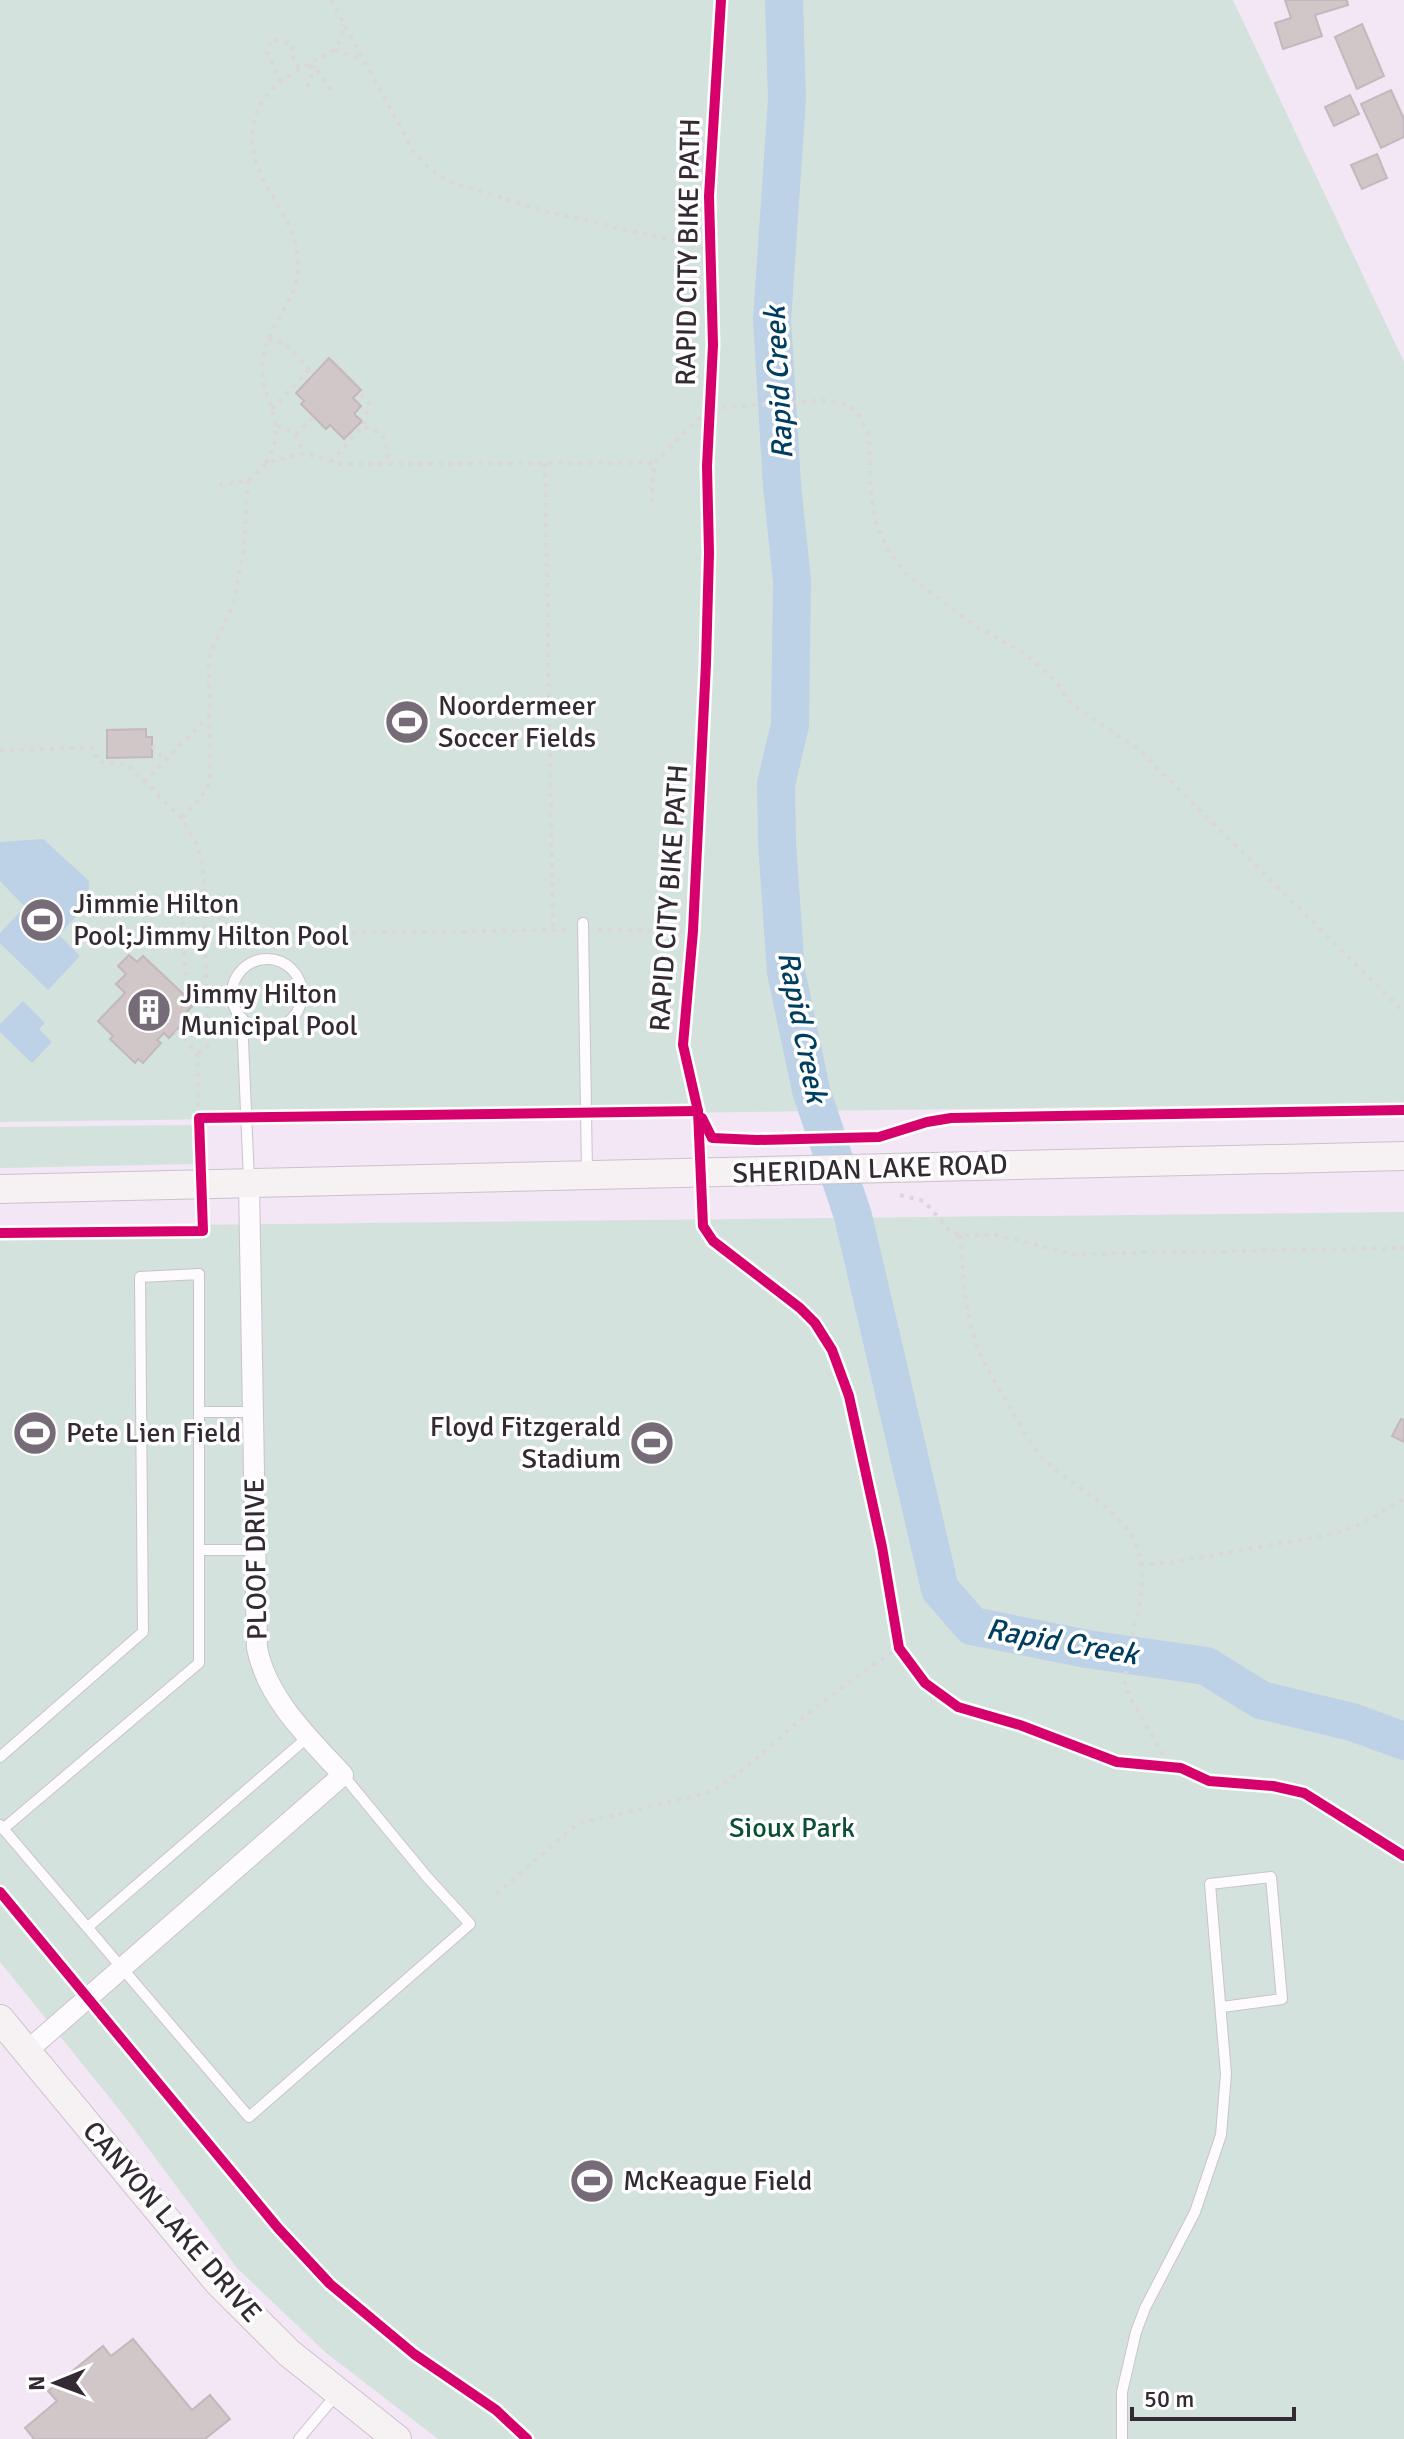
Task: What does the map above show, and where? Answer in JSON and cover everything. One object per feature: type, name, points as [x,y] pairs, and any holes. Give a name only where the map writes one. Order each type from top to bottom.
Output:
[{"type":"street","name":"SHERIDAN LAKE ROAD","points":[[0,1189],[767,1173],[893,1182],[1159,1160],[1404,1156]]},
{"type":"street","name":"PLOOF DRIVE","points":[[249,1183],[259,1661],[268,1686],[343,1775]]},
{"type":"street","points":[[27,2051],[343,1775]]},
{"type":"street","name":"CANYON LAKE DRIVE","points":[[0,2019],[218,2282],[289,2353],[397,2439]]},
{"type":"lane","points":[[583,926],[587,1176]]},
{"type":"lane","points":[[242,1018],[263,1028],[286,1023],[300,1005],[301,983],[296,973],[277,960],[254,961],[245,967],[233,986],[233,998],[242,1018],[249,1183]]},
{"type":"lane","points":[[0,1757],[143,1632],[140,1277],[199,1274],[199,1663],[2,1827],[249,2117],[470,1924],[343,1775]]},
{"type":"lane","points":[[199,1412],[253,1412]]},
{"type":"lane","points":[[199,1550],[255,1550]]},
{"type":"lane","points":[[88,1927],[308,1737]]},
{"type":"lane","points":[[1122,2439],[1122,2392],[1136,2332],[1145,2308],[1195,2212],[1221,2135],[1226,2074],[1210,1884],[1271,1877],[1282,1999],[1222,2007]]},
{"type":"lane","points":[[299,2439],[338,2393]]},
{"type":"path","points":[[331,0],[414,152],[429,168],[450,182],[541,210],[709,248]]},
{"type":"path","points":[[219,485],[248,481],[266,463],[274,449],[277,426],[262,379],[264,355],[268,339],[294,291],[300,270],[296,246],[286,220],[258,173],[251,138],[254,118],[262,101],[281,82],[335,50],[343,24]]},
{"type":"path","points":[[281,82],[267,52],[272,39],[293,45],[292,55],[299,69]]},
{"type":"path","points":[[335,50],[364,60]]},
{"type":"path","points":[[306,65],[315,67],[334,94]]},
{"type":"path","points":[[307,87],[315,67]]},
{"type":"path","points":[[268,339],[283,342],[312,371],[272,409]]},
{"type":"path","points":[[331,462],[363,426],[369,403],[361,394]]},
{"type":"path","points":[[652,502],[654,463],[709,408],[811,401],[846,404],[862,419],[869,436],[871,496],[876,524],[887,548],[906,574],[974,625],[1024,653],[1055,680],[1071,704],[1137,748],[1404,1012]]},
{"type":"path","points":[[296,435],[314,417]]},
{"type":"path","points":[[277,426],[296,435],[304,453]]},
{"type":"path","points":[[363,426],[382,434],[388,464]]},
{"type":"path","points":[[266,463],[304,453],[340,464],[654,463]]},
{"type":"path","points":[[545,463],[553,930]]},
{"type":"path","points":[[182,819],[210,782],[209,656],[233,605],[244,548],[248,481]]},
{"type":"path","points":[[144,782],[210,716]]},
{"type":"path","points":[[152,746],[166,762]]},
{"type":"path","points":[[0,750],[93,748],[98,762],[127,764],[182,819],[201,857],[205,890],[207,1048],[197,1053]]},
{"type":"path","points":[[205,890],[218,916],[234,931],[252,934],[553,930],[583,926],[693,931]]},
{"type":"path","points":[[205,890],[189,899],[183,911],[189,996],[206,994]]},
{"type":"path","points":[[176,1031],[197,1053],[200,1131]]},
{"type":"path","points":[[199,1118],[246,1116]]},
{"type":"path","points":[[893,1182],[924,1201],[951,1232],[960,1235],[997,1235],[1071,1254],[1404,1248]]},
{"type":"path","points":[[960,1235],[971,1328],[985,1362],[1039,1454],[1121,1522],[1135,1542],[1142,1578],[1125,1688],[1175,1767]]},
{"type":"path","points":[[1140,1564],[1170,1563],[1338,1533],[1363,1523],[1404,1499]]},
{"type":"path","points":[[496,1894],[577,1824],[707,1793],[723,1785],[805,1715],[901,1652],[896,1635]]},
{"type":"path","points":[[1154,1767],[1175,1767]]},
{"type":"green space","points":[[0,0],[1233,0],[1404,362],[1404,1103],[0,1122]]},
{"type":"green space","points":[[195,1125],[197,1164],[0,1168],[0,1127]]},
{"type":"green space","name":"Sioux Park","points":[[1404,1212],[1404,2439],[438,2439],[325,2352],[237,2268],[122,2113],[0,1962],[0,1227]]},
{"type":"water","name":"Jimmie Hilton Pool;Jimmy Hilton Pool","points":[[43,839],[89,881],[88,903],[59,935],[80,956],[48,990],[0,943],[0,933],[25,907],[0,881],[0,842]]},
{"type":"water","name":"Jimmie Hilton Pool;Jimmy Hilton Pool","points":[[23,1001],[45,1023],[39,1029],[52,1042],[32,1063],[0,1032],[0,1024]]},
{"type":"building","points":[[1285,0],[1347,0],[1348,5],[1315,15],[1322,36],[1283,49],[1275,23],[1291,18]]},
{"type":"building","points":[[1362,24],[1384,76],[1357,89],[1335,37]]},
{"type":"building","points":[[1391,90],[1404,119],[1404,137],[1381,148],[1361,104]]},
{"type":"building","points":[[1350,95],[1359,114],[1334,126],[1325,107]]},
{"type":"building","points":[[1377,154],[1387,178],[1362,189],[1351,165]]},
{"type":"building","points":[[329,358],[361,390],[353,398],[361,406],[354,414],[362,421],[344,439],[330,425],[326,429],[301,404],[304,401],[296,393]]},
{"type":"building","points":[[146,729],[146,737],[152,737],[152,757],[107,758],[107,730]]},
{"type":"building","name":"Jimmy Hilton Municipal Pool","points":[[129,955],[137,962],[143,956],[194,1004],[184,1015],[188,1018],[169,1038],[164,1033],[157,1040],[161,1043],[143,1063],[138,1059],[135,1063],[110,1039],[113,1036],[98,1021],[125,993],[116,984],[126,974],[118,966]]},
{"type":"building","points":[[1401,1419],[1404,1420],[1404,1442],[1392,1436]]},
{"type":"building","points":[[133,2339],[192,2410],[210,2395],[230,2419],[205,2439],[34,2439],[25,2428],[57,2401],[48,2391],[103,2346],[111,2356]]},
{"type":"waterway","name":"Rapid Creek","points":[[784,0],[787,99],[772,320],[782,485],[792,581],[790,725],[776,784],[786,972],[811,1090],[853,1216],[940,1589],[972,1626],[1087,1649],[1206,1666],[1261,1700],[1352,1722],[1404,1741]]},
{"type":"cycle path","name":"RAPID CITY BIKE PATH","points":[[721,0],[709,196],[713,345],[707,466],[709,553],[706,663],[693,931],[683,1045],[698,1111],[703,1226],[713,1241],[800,1308],[815,1323],[832,1350],[849,1396],[882,1547],[899,1648],[925,1683],[958,1707],[1020,1725],[1117,1762],[1181,1768],[1209,1781],[1273,1786],[1304,1793],[1404,1856]]},
{"type":"cycle path","points":[[702,1118],[712,1138],[757,1140],[879,1137],[951,1118],[1404,1110]]},
{"type":"cycle path","points":[[0,1233],[203,1231],[199,1118],[698,1111]]},
{"type":"cycle path","points":[[0,1892],[278,2228],[330,2284],[414,2354],[496,2410],[527,2439]]},
{"type":"place","name":"Noordermeer Soccer Fields","points":[[407,722]]},
{"type":"place","name":"Jimmie Hilton Pool;Jimmy Hilton Pool","points":[[42,920]]},
{"type":"place","name":"Jimmy Hilton Municipal Pool","points":[[149,1010]]},
{"type":"place","name":"Pete Lien Field","points":[[35,1433]]},
{"type":"place","name":"Floyd Fitzgerald Stadium","points":[[652,1443]]},
{"type":"place","name":"McKeague Field","points":[[592,2181]]}]
